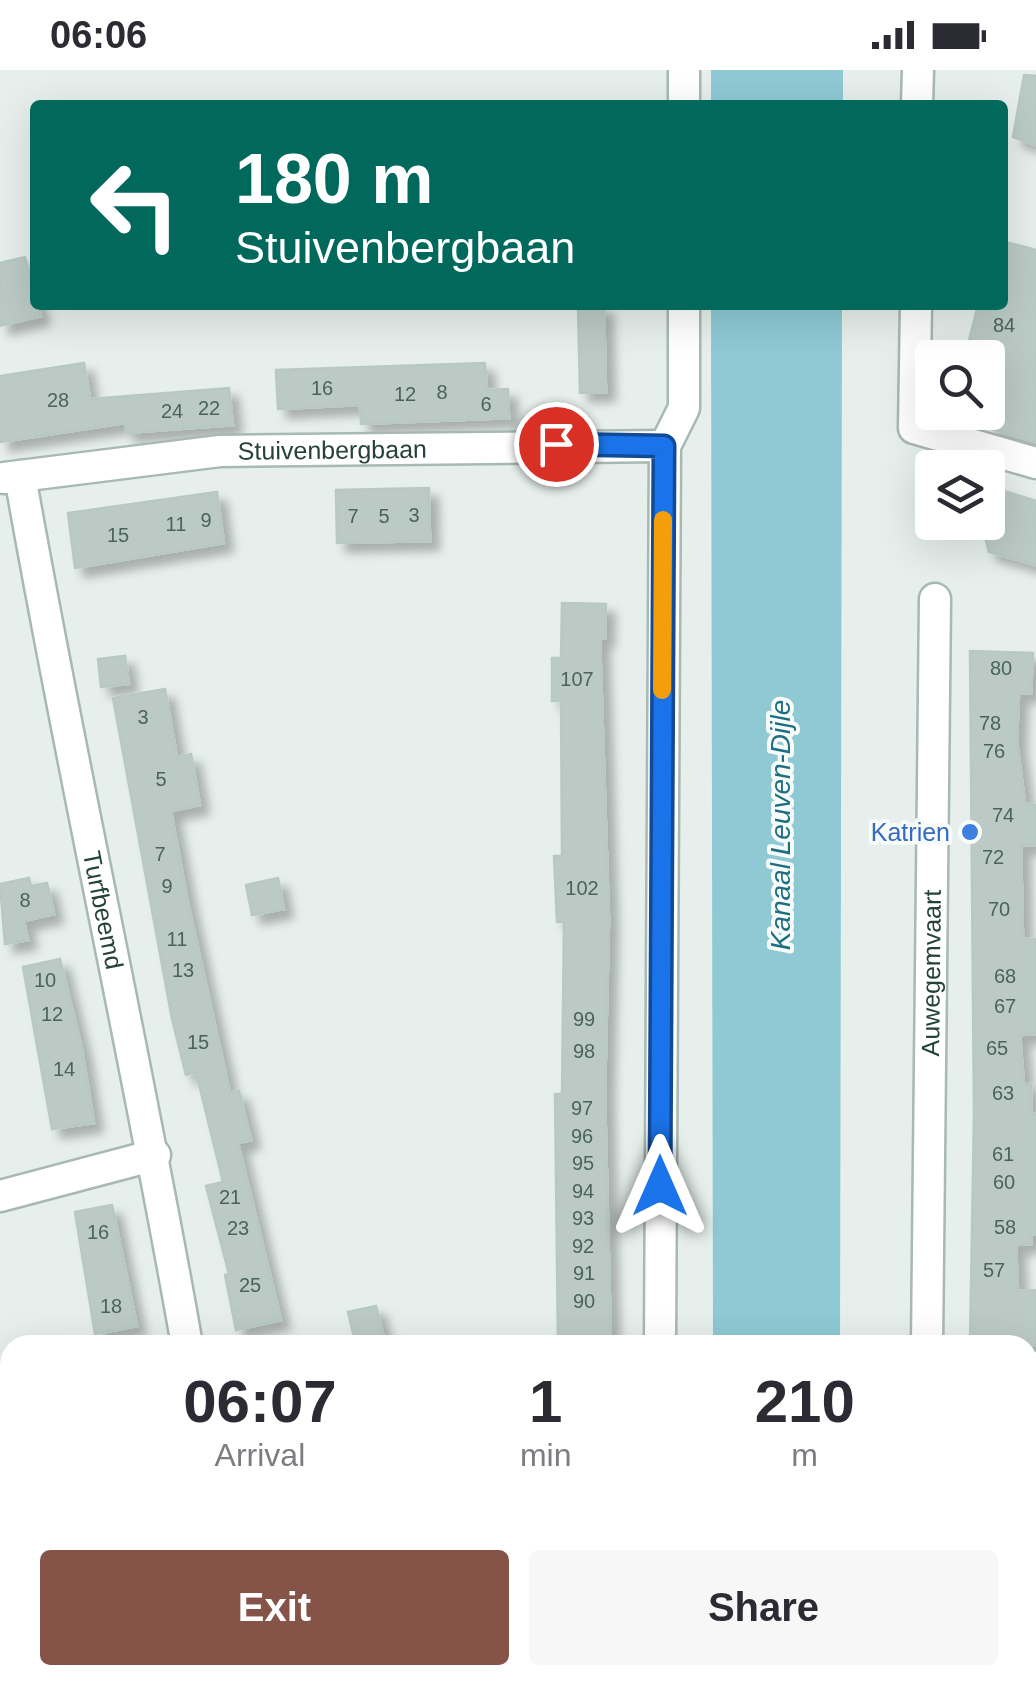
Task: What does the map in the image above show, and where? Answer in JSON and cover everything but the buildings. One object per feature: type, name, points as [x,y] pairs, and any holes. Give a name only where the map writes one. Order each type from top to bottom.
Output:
[{"type":"street","points":[[684,70],[684,100]]},
{"type":"street","points":[[918,70],[918,100]]},
{"type":"street","points":[[660,1335],[664,446],[684,408],[684,310]]},
{"type":"street","points":[[916,310],[914,428],[1036,463]]},
{"type":"street","name":"Stuivenbergbaan","points":[[10,477],[220,451],[664,446]]},
{"type":"street","name":"Turfbeemd","points":[[10,477],[155,1155],[185,1335]]},
{"type":"street","name":"Auwegemvaart","points":[[927,1335],[935,599]]},
{"type":"street","points":[[0,1196],[155,1155]]},
{"type":"water","points":[[711,70],[843,70],[843,100],[711,100]]},
{"type":"water","name":"Kanaal Leuven-Dijle","points":[[711,310],[842,310],[840,1335],[713,1335]]},
{"type":"slow traffic","points":[[662,690],[663,520]]},
{"type":"place","name":"Katrien","points":[[970,832]]},
{"type":"route","points":[[556,444],[664,446],[660,1186]]}]
